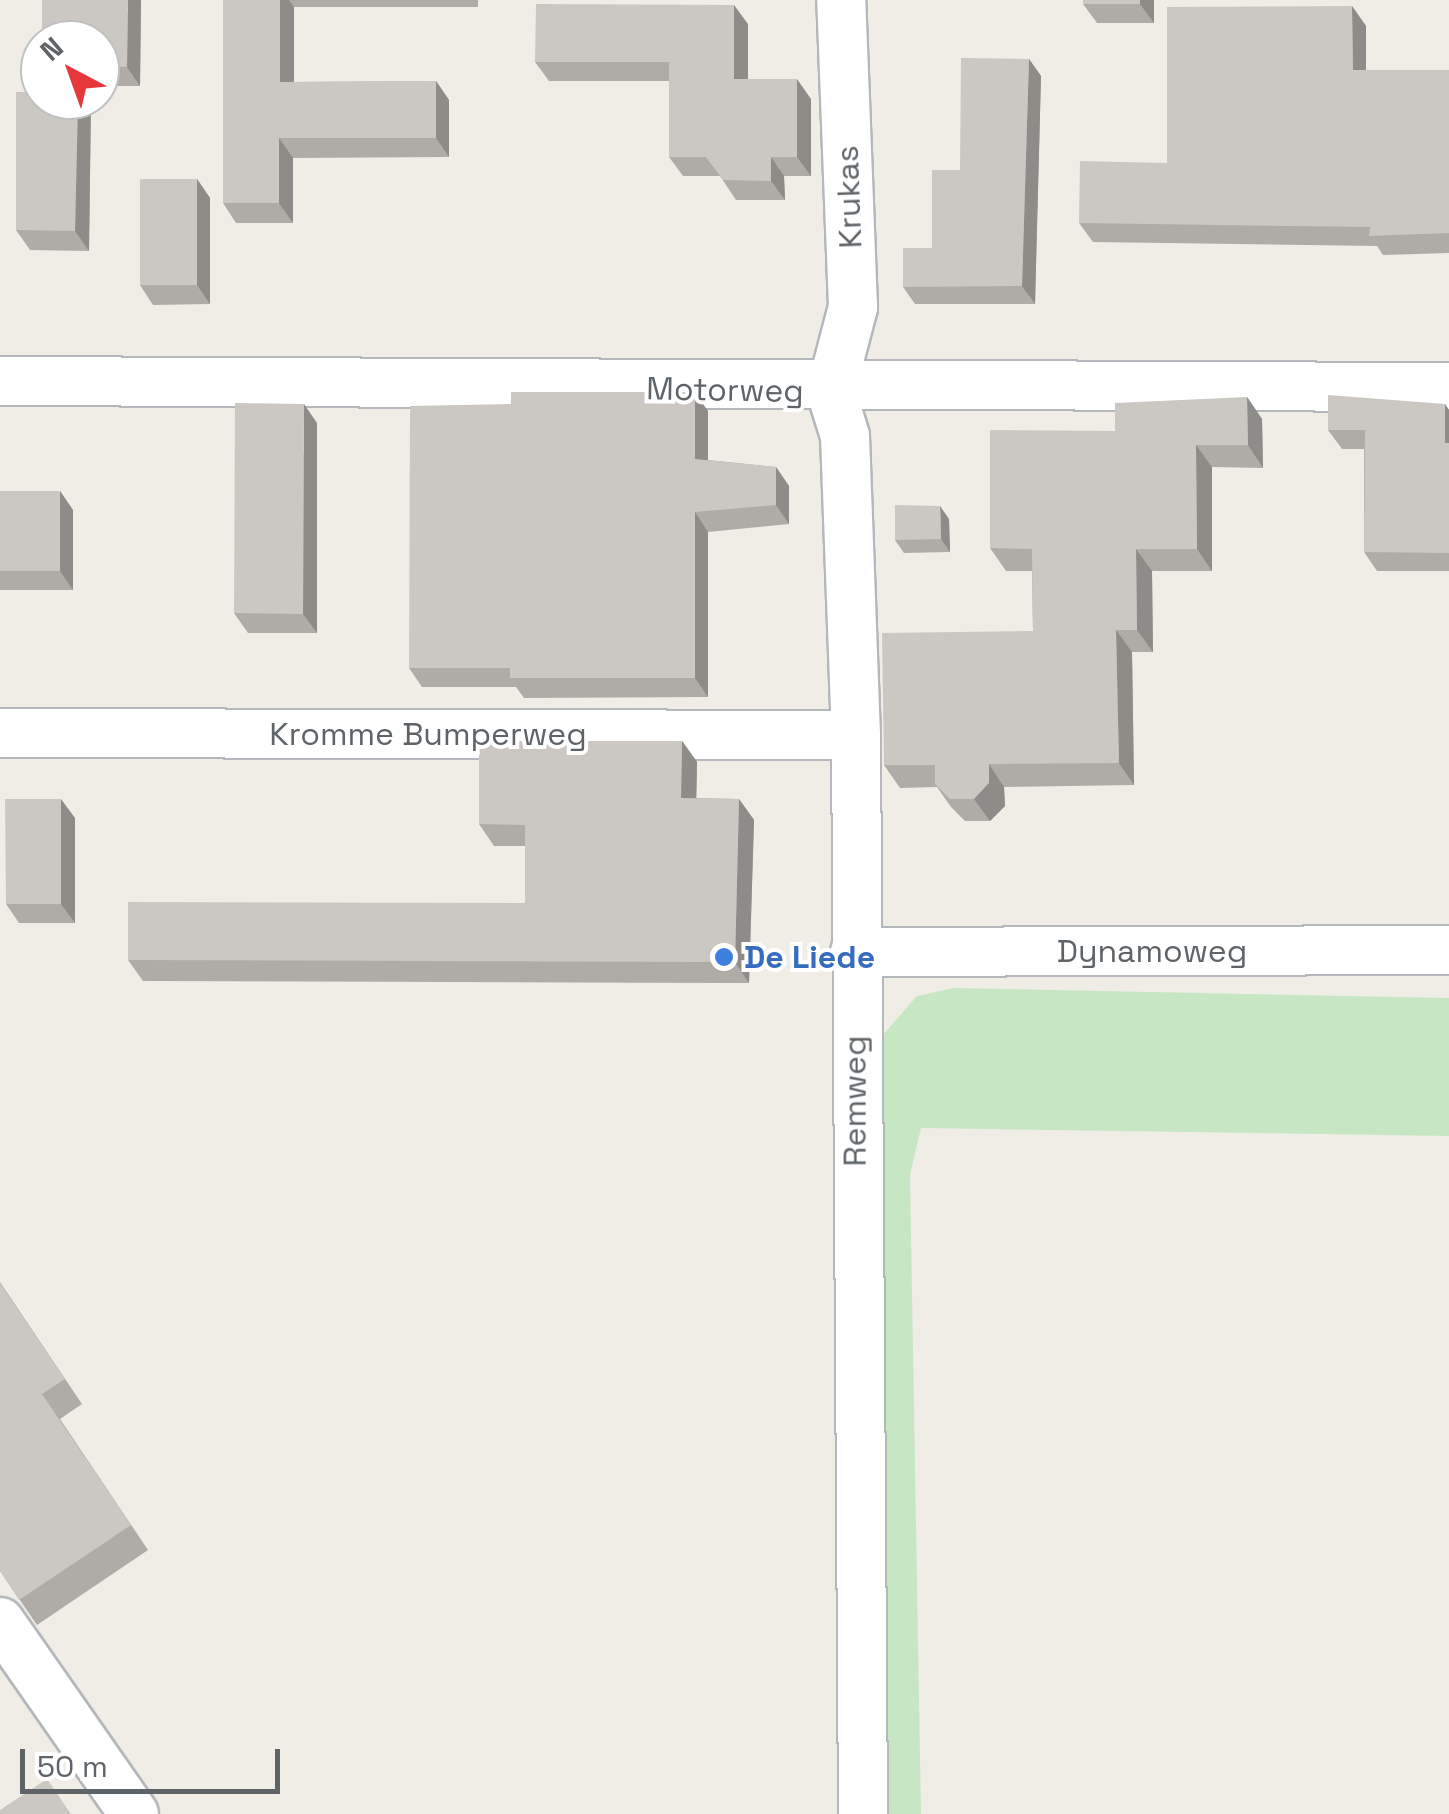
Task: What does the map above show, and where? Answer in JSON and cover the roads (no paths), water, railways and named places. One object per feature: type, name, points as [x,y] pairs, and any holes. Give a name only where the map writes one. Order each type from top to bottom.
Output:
[{"type":"street","name":"Krukas","points":[[832,391],[853,307],[840,0]]},
{"type":"street","name":"Motorweg","points":[[0,381],[832,391],[1449,387]]},
{"type":"street","name":"Remweg","points":[[832,391],[846,436],[856,735],[854,991],[863,1814]]},
{"type":"street","name":"Kromme Bumperweg","points":[[0,733],[856,735]]},
{"type":"street","name":"Dynamoweg","points":[[854,991],[1449,950]]},
{"type":"street","points":[[0,1622],[134,1814]]},
{"type":"place","name":"De Liede","points":[[724,957]]}]
